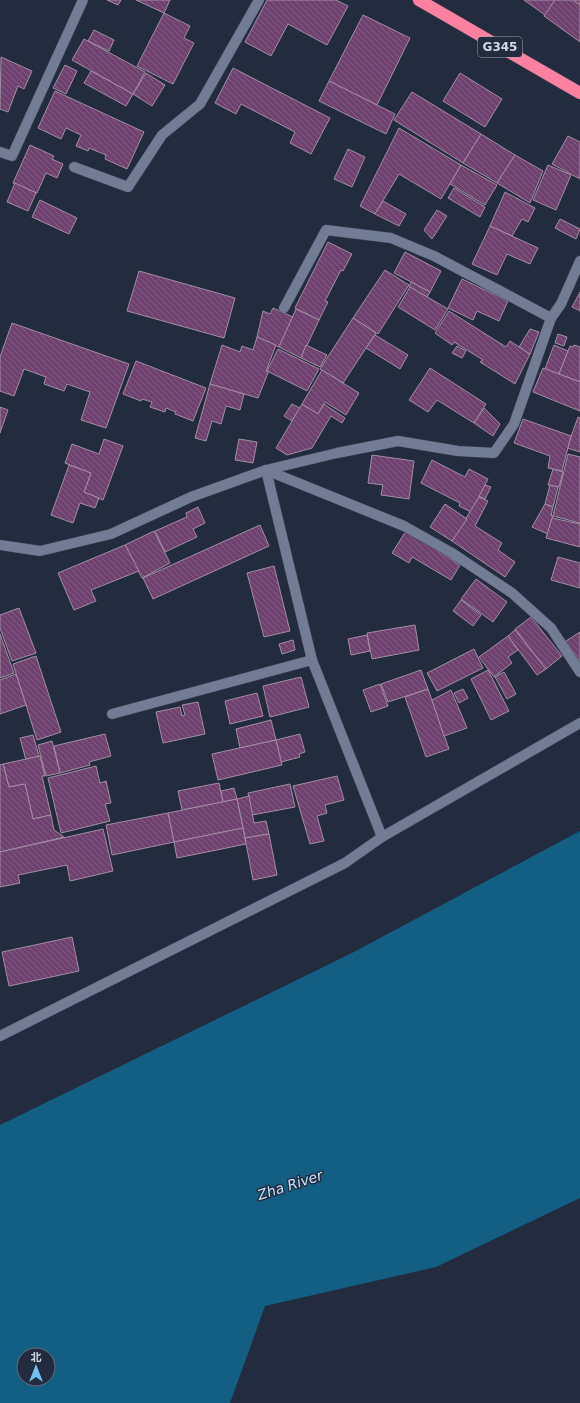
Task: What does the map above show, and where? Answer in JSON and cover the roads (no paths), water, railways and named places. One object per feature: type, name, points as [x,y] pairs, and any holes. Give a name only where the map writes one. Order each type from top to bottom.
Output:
[{"type":"highway","name":"G345","points":[[419,0],[580,93]]},
{"type":"street","points":[[0,152],[12,156],[83,0]]},
{"type":"street","points":[[74,167],[128,187],[162,135],[200,104],[259,0]]},
{"type":"street","points":[[284,308],[326,230],[391,238],[434,256],[550,318]]},
{"type":"street","points":[[0,545],[40,551],[111,534],[191,497],[266,470],[337,453],[398,441],[458,451],[494,453],[514,424],[550,318],[561,304],[580,261]]},
{"type":"street","points":[[266,470],[312,660],[382,837]]},
{"type":"street","points":[[266,470],[404,526],[452,553],[512,593],[551,628],[580,672]]},
{"type":"street","points":[[112,714],[312,660]]},
{"type":"street","points":[[0,1036],[345,863],[382,837],[580,723]]},
{"type":"water","name":"Zha River","points":[[580,831],[580,1198],[436,1267],[265,1306],[230,1403],[0,1403],[0,1125],[352,953]]}]
